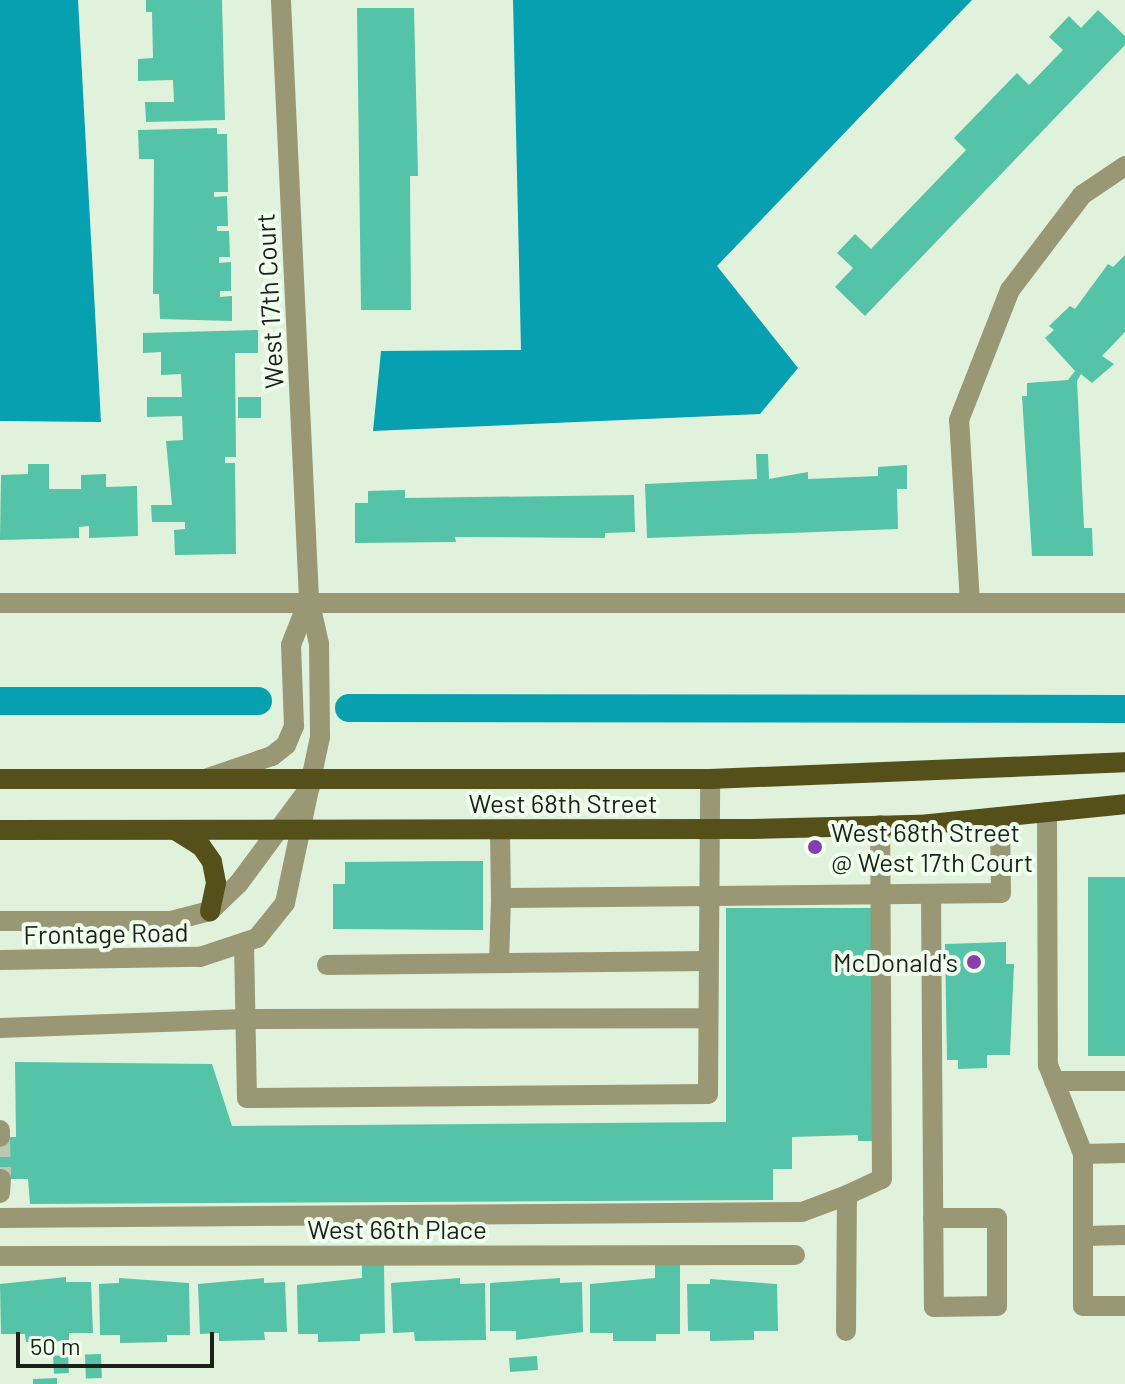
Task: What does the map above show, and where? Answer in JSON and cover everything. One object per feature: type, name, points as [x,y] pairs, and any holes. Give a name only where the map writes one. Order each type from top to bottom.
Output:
[{"type":"main road","name":"West 68th Street","points":[[0,779],[710,779],[1125,762]]},
{"type":"main road","name":"West 68th Street","points":[[0,830],[709,829],[880,825],[1125,804]]},
{"type":"main road","points":[[175,830],[201,846],[212,862],[216,883],[210,911]]},
{"type":"street","name":"West 17th Court","points":[[250,941],[285,903],[315,780],[320,737],[319,644],[309,599],[281,0]]},
{"type":"street","points":[[970,603],[959,420],[1010,290],[1082,195],[1125,166]]},
{"type":"street","name":"West 17th Court","points":[[201,780],[272,756],[286,745],[294,726],[291,645],[309,599]]},
{"type":"street","points":[[0,603],[309,599],[1125,603]]},
{"type":"street","points":[[250,941],[245,1019],[247,1098],[708,1094],[710,779]]},
{"type":"street","points":[[210,911],[239,883],[315,780]]},
{"type":"street","points":[[1047,812],[1048,1065],[1083,1154],[1083,1306],[1125,1306]]},
{"type":"street","points":[[501,898],[1001,893],[1000,817]]},
{"type":"street","points":[[0,1218],[802,1212],[847,1195],[882,1179],[880,825]]},
{"type":"street","points":[[499,963],[500,830]]},
{"type":"street","points":[[931,894],[933,1218],[934,1307],[997,1306],[997,1218],[933,1218]]},
{"type":"street","name":"Frontage Road","points":[[0,921],[171,921],[210,911]]},
{"type":"street","name":"Frontage Road","points":[[0,960],[166,960],[200,957],[250,941]]},
{"type":"street","points":[[327,965],[708,961]]},
{"type":"street","points":[[0,1028],[245,1019],[708,1018]]},
{"type":"street","points":[[1054,1081],[1125,1081]]},
{"type":"street","points":[[0,1130],[0,1137]]},
{"type":"street","points":[[1083,1154],[1125,1153]]},
{"type":"street","points":[[846,1331],[847,1195]]},
{"type":"street","points":[[1083,1236],[1125,1235]]},
{"type":"street","name":"West 66th Place","points":[[0,1256],[795,1255]]},
{"type":"water","points":[[0,0],[78,0],[101,422],[0,421]]},
{"type":"water","points":[[513,0],[972,0],[717,266],[798,368],[760,414],[373,431],[381,351],[521,350]]},
{"type":"building","points":[[146,0],[222,0],[225,120],[146,122],[145,102],[174,102],[173,80],[138,81],[138,59],[153,58],[152,12],[146,12]]},
{"type":"building","points":[[357,8],[414,8],[418,176],[410,176],[411,310],[361,310]]},
{"type":"building","points":[[1098,10],[1125,36],[1125,45],[865,316],[835,287],[853,268],[837,253],[855,234],[871,249],[966,150],[954,138],[1017,73],[1029,85],[1063,50],[1049,37],[1069,16],[1081,28]]},
{"type":"building","points":[[217,128],[217,134],[227,134],[228,192],[214,192],[214,197],[227,196],[228,226],[217,226],[217,231],[229,231],[230,257],[219,257],[219,263],[231,262],[231,291],[220,291],[220,297],[232,296],[232,321],[160,319],[159,294],[153,294],[154,159],[139,159],[138,130]]},
{"type":"building","points":[[1125,255],[1125,332],[1102,356],[1114,364],[1092,383],[1081,374],[1077,381],[1084,528],[1092,528],[1093,556],[1032,556],[1022,396],[1027,396],[1027,383],[1068,380],[1075,371],[1045,338],[1054,330],[1049,326],[1070,306],[1075,309],[1108,264],[1113,267]]},
{"type":"building","points":[[258,330],[258,353],[235,353],[236,457],[225,457],[225,463],[235,463],[236,554],[175,555],[174,530],[185,529],[185,522],[152,522],[151,505],[172,505],[166,441],[183,440],[182,416],[147,417],[147,397],[182,397],[181,374],[161,375],[161,352],[143,353],[143,333]]},
{"type":"building","points":[[238,397],[261,397],[261,418],[238,418]]},
{"type":"building","points":[[756,454],[768,454],[769,479],[808,472],[808,479],[878,476],[878,467],[907,465],[907,489],[897,489],[898,529],[647,538],[645,484],[757,479]]},
{"type":"building","points":[[28,464],[49,464],[49,489],[81,489],[81,475],[106,474],[106,487],[137,486],[138,536],[89,538],[89,526],[79,527],[79,538],[0,540],[1,475],[28,474]]},
{"type":"building","points":[[405,490],[405,498],[634,495],[635,532],[605,533],[605,538],[455,537],[456,542],[355,543],[355,503],[368,503],[368,491]]},
{"type":"building","points":[[483,861],[483,930],[333,929],[333,884],[345,884],[345,862]]},
{"type":"building","points":[[1088,877],[1125,877],[1125,1056],[1088,1056]]},
{"type":"building","points":[[726,908],[875,908],[875,1141],[858,1141],[858,1135],[792,1137],[792,1169],[773,1169],[773,1200],[30,1204],[28,1179],[0,1179],[0,1137],[16,1137],[15,1062],[212,1064],[232,1126],[726,1122]]},
{"type":"building","points":[[1006,942],[1006,964],[1014,964],[1010,1055],[987,1055],[987,1068],[958,1069],[958,1060],[947,1060],[945,944]]},
{"type":"building","points":[[680,1263],[680,1334],[656,1334],[656,1341],[613,1341],[613,1333],[590,1333],[590,1284],[655,1278],[655,1264]]},
{"type":"building","points":[[362,1264],[384,1264],[385,1333],[360,1334],[360,1341],[318,1342],[318,1334],[298,1334],[297,1285],[362,1278]]},
{"type":"building","points":[[66,1277],[66,1282],[91,1282],[93,1333],[69,1333],[69,1341],[26,1342],[25,1334],[1,1334],[0,1284]]},
{"type":"building","points":[[119,1278],[189,1283],[190,1335],[167,1335],[167,1342],[120,1343],[120,1335],[100,1335],[99,1284],[119,1283]]},
{"type":"building","points":[[264,1278],[264,1283],[285,1282],[287,1332],[264,1332],[265,1340],[219,1341],[219,1333],[200,1334],[198,1284]]},
{"type":"building","points":[[460,1278],[460,1284],[485,1283],[486,1340],[415,1341],[414,1332],[393,1333],[391,1283]]},
{"type":"building","points":[[560,1278],[560,1283],[582,1282],[583,1332],[516,1340],[516,1331],[490,1331],[490,1283]]},
{"type":"building","points":[[710,1279],[777,1284],[778,1331],[754,1331],[754,1340],[710,1341],[710,1331],[688,1331],[687,1284],[710,1284]]},
{"type":"building","points":[[101,1354],[102,1378],[86,1379],[85,1355]]},
{"type":"building","points":[[68,1355],[69,1373],[54,1374],[53,1356]]},
{"type":"building","points":[[537,1356],[538,1370],[510,1372],[509,1358]]},
{"type":"building","points":[[57,1378],[57,1384],[33,1384],[33,1379]]},
{"type":"waterway","points":[[0,701],[258,701]]},
{"type":"waterway","points":[[349,708],[1125,709]]},
{"type":"tunnel","points":[[0,1137],[1,1179]]},
{"type":"place","name":"West 68th Street @ West 17th Court","points":[[815,847]]},
{"type":"place","name":"McDonald's","points":[[974,962]]}]
